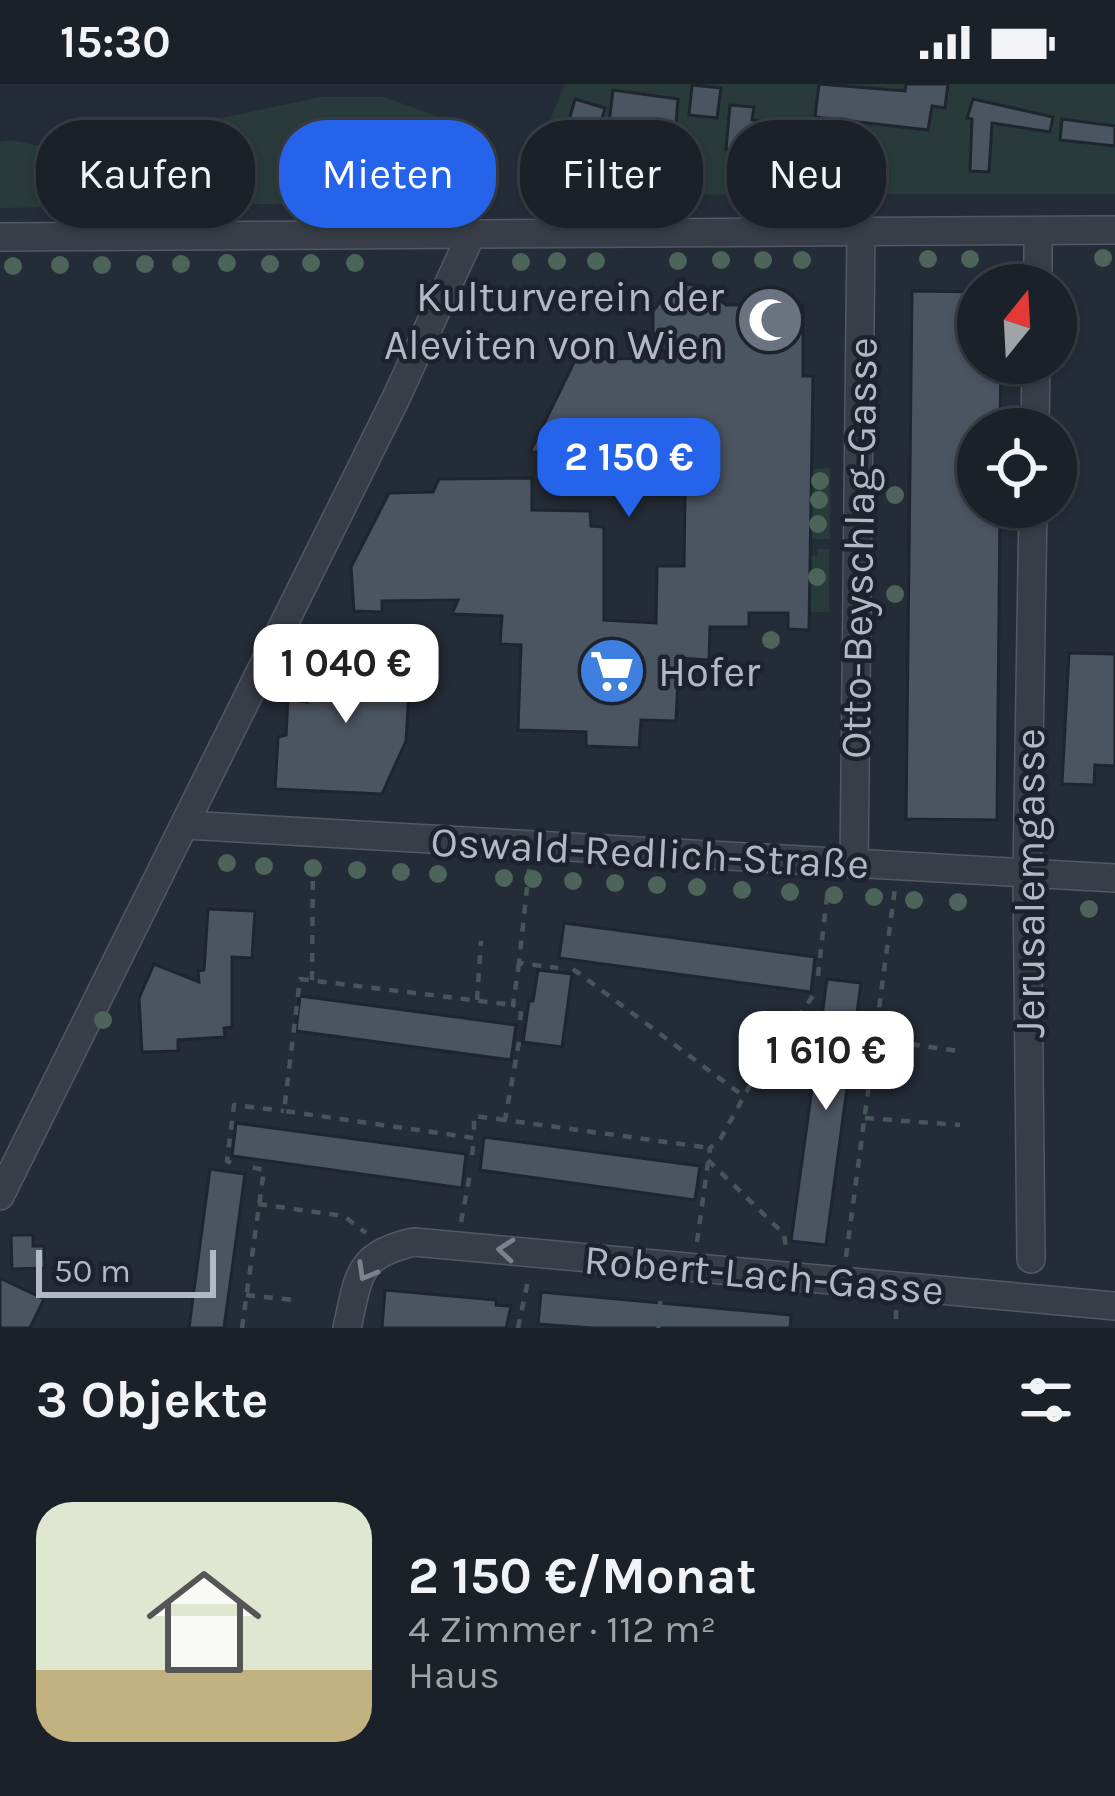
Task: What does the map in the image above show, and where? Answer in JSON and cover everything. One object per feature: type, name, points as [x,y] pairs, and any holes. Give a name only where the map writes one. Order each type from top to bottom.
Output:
[{"type":"street","points":[[1038,264],[1039,230]]},
{"type":"street","points":[[0,238],[1115,230]]},
{"type":"street","name":"Otto-Beyschlag-Gasse","points":[[843,864],[861,232]]},
{"type":"street","points":[[0,1196],[396,398],[471,235]]},
{"type":"street","name":"Jerusalemgasse","points":[[1031,1259],[1027,874],[1034,528]]},
{"type":"street","name":"Oswald-Redlich-Straße","points":[[185,825],[1115,878]]},
{"type":"street","name":"Robert-Lach-Gasse","points":[[384,1248],[414,1242],[843,1281],[1041,1314],[1115,1306]]},
{"type":"street","points":[[347,1328],[369,1259],[384,1248]]},
{"type":"path","points":[[312,980],[314,833]]},
{"type":"path","points":[[513,1005],[532,846]]},
{"type":"path","points":[[818,976],[843,864]]},
{"type":"path","points":[[843,1281],[898,867]]},
{"type":"path","points":[[477,1000],[481,941]]},
{"type":"path","points":[[519,963],[558,968]]},
{"type":"path","points":[[573,970],[744,1096]]},
{"type":"path","points":[[284,1111],[299,981],[513,1005],[521,1008],[520,1028]]},
{"type":"path","points":[[693,1267],[710,1148],[815,993]]},
{"type":"path","points":[[875,1039],[958,1052]]},
{"type":"path","points":[[505,1120],[519,1042]]},
{"type":"path","points":[[231,1163],[227,1161],[234,1105],[474,1138]]},
{"type":"path","points":[[472,1155],[474,1116],[710,1148]]},
{"type":"path","points":[[865,1118],[959,1125]]},
{"type":"path","points":[[708,1160],[784,1234],[789,1276]]},
{"type":"path","points":[[242,1328],[264,1169],[246,1166]]},
{"type":"path","points":[[457,1246],[471,1169]]},
{"type":"path","points":[[258,1204],[344,1216],[384,1248]]},
{"type":"path","points":[[518,1328],[534,1252]]},
{"type":"path","points":[[658,1328],[663,1264]]},
{"type":"path","points":[[246,1295],[293,1300]]},
{"type":"shaded area","points":[[565,84],[1115,84],[1115,194],[886,194],[886,120],[727,120],[727,195],[703,195],[703,120],[550,120]]},
{"type":"shaded area","points":[[321,97],[384,97],[442,118],[279,120],[279,204],[255,204],[255,120],[212,120]]},
{"type":"shaded area","points":[[0,142],[36,145],[36,207],[0,208]]},
{"type":"shaded area","points":[[830,468],[830,539],[812,539],[811,469]]},
{"type":"shaded area","points":[[817,549],[829,549],[829,612],[811,612],[810,556],[817,556]]},
{"type":"building","points":[[819,84],[905,91],[906,84],[948,84],[945,108],[932,106],[928,130],[886,125],[886,120],[815,117]]},
{"type":"building","points":[[692,85],[721,88],[717,118],[689,115]]},
{"type":"building","points":[[613,90],[678,99],[676,120],[609,120]]},
{"type":"building","points":[[575,99],[605,108],[602,120],[569,120]]},
{"type":"building","points":[[973,99],[1053,117],[1050,132],[992,123],[989,172],[970,171],[972,119],[967,118]]},
{"type":"building","points":[[730,105],[754,107],[752,120],[729,120]]},
{"type":"building","points":[[1062,119],[1115,126],[1115,146],[1060,140]]},
{"type":"building","points":[[682,284],[704,286],[726,305],[803,305],[803,376],[813,376],[809,630],[788,629],[788,613],[749,613],[749,627],[710,627],[709,660],[679,658],[676,721],[641,720],[639,748],[586,746],[586,732],[518,730],[521,645],[500,644],[502,616],[452,614],[458,600],[382,601],[382,612],[354,611],[351,567],[389,493],[433,492],[439,479],[532,478],[532,510],[590,511],[591,526],[604,527],[604,620],[656,623],[657,566],[684,566],[685,495],[646,495],[646,452],[530,452],[580,350],[596,350],[596,359],[668,358],[653,332],[653,311],[669,290]]},
{"type":"building","points":[[912,291],[957,292],[957,384],[1001,384],[1000,408],[957,408],[957,528],[1000,528],[997,820],[906,819]]},
{"type":"building","points":[[1069,653],[1115,654],[1115,766],[1095,765],[1094,785],[1062,784]]},
{"type":"building","points":[[308,657],[411,657],[406,741],[382,794],[275,789],[278,737],[286,735],[288,699],[307,702]]},
{"type":"building","points":[[208,909],[255,911],[252,958],[232,957],[232,1027],[224,1028],[225,1037],[178,1040],[178,1051],[142,1052],[139,998],[154,964],[199,982]]},
{"type":"building","points":[[564,923],[815,957],[811,992],[559,958]]},
{"type":"building","points":[[538,970],[572,974],[562,1047],[523,1042]]},
{"type":"building","points":[[827,979],[861,983],[826,1245],[791,1241]]},
{"type":"building","points":[[300,996],[516,1025],[511,1060],[296,1031]]},
{"type":"building","points":[[236,1123],[466,1154],[462,1188],[232,1156]]},
{"type":"building","points":[[484,1137],[700,1166],[695,1200],[480,1170]]},
{"type":"building","points":[[210,1169],[245,1174],[224,1328],[189,1328]]},
{"type":"building","points":[[11,1235],[33,1235],[33,1246],[44,1246],[45,1268],[12,1269]]},
{"type":"building","points":[[0,1278],[44,1299],[30,1328],[0,1328]]},
{"type":"building","points":[[385,1290],[496,1300],[496,1305],[511,1306],[506,1328],[382,1328]]},
{"type":"building","points":[[541,1292],[791,1315],[790,1328],[538,1324]]},
{"type":"place","name":"Kulturverein der Aleviten von Wien","points":[[770,320]]},
{"type":"place","name":"Hofer","points":[[612,671]]}]
